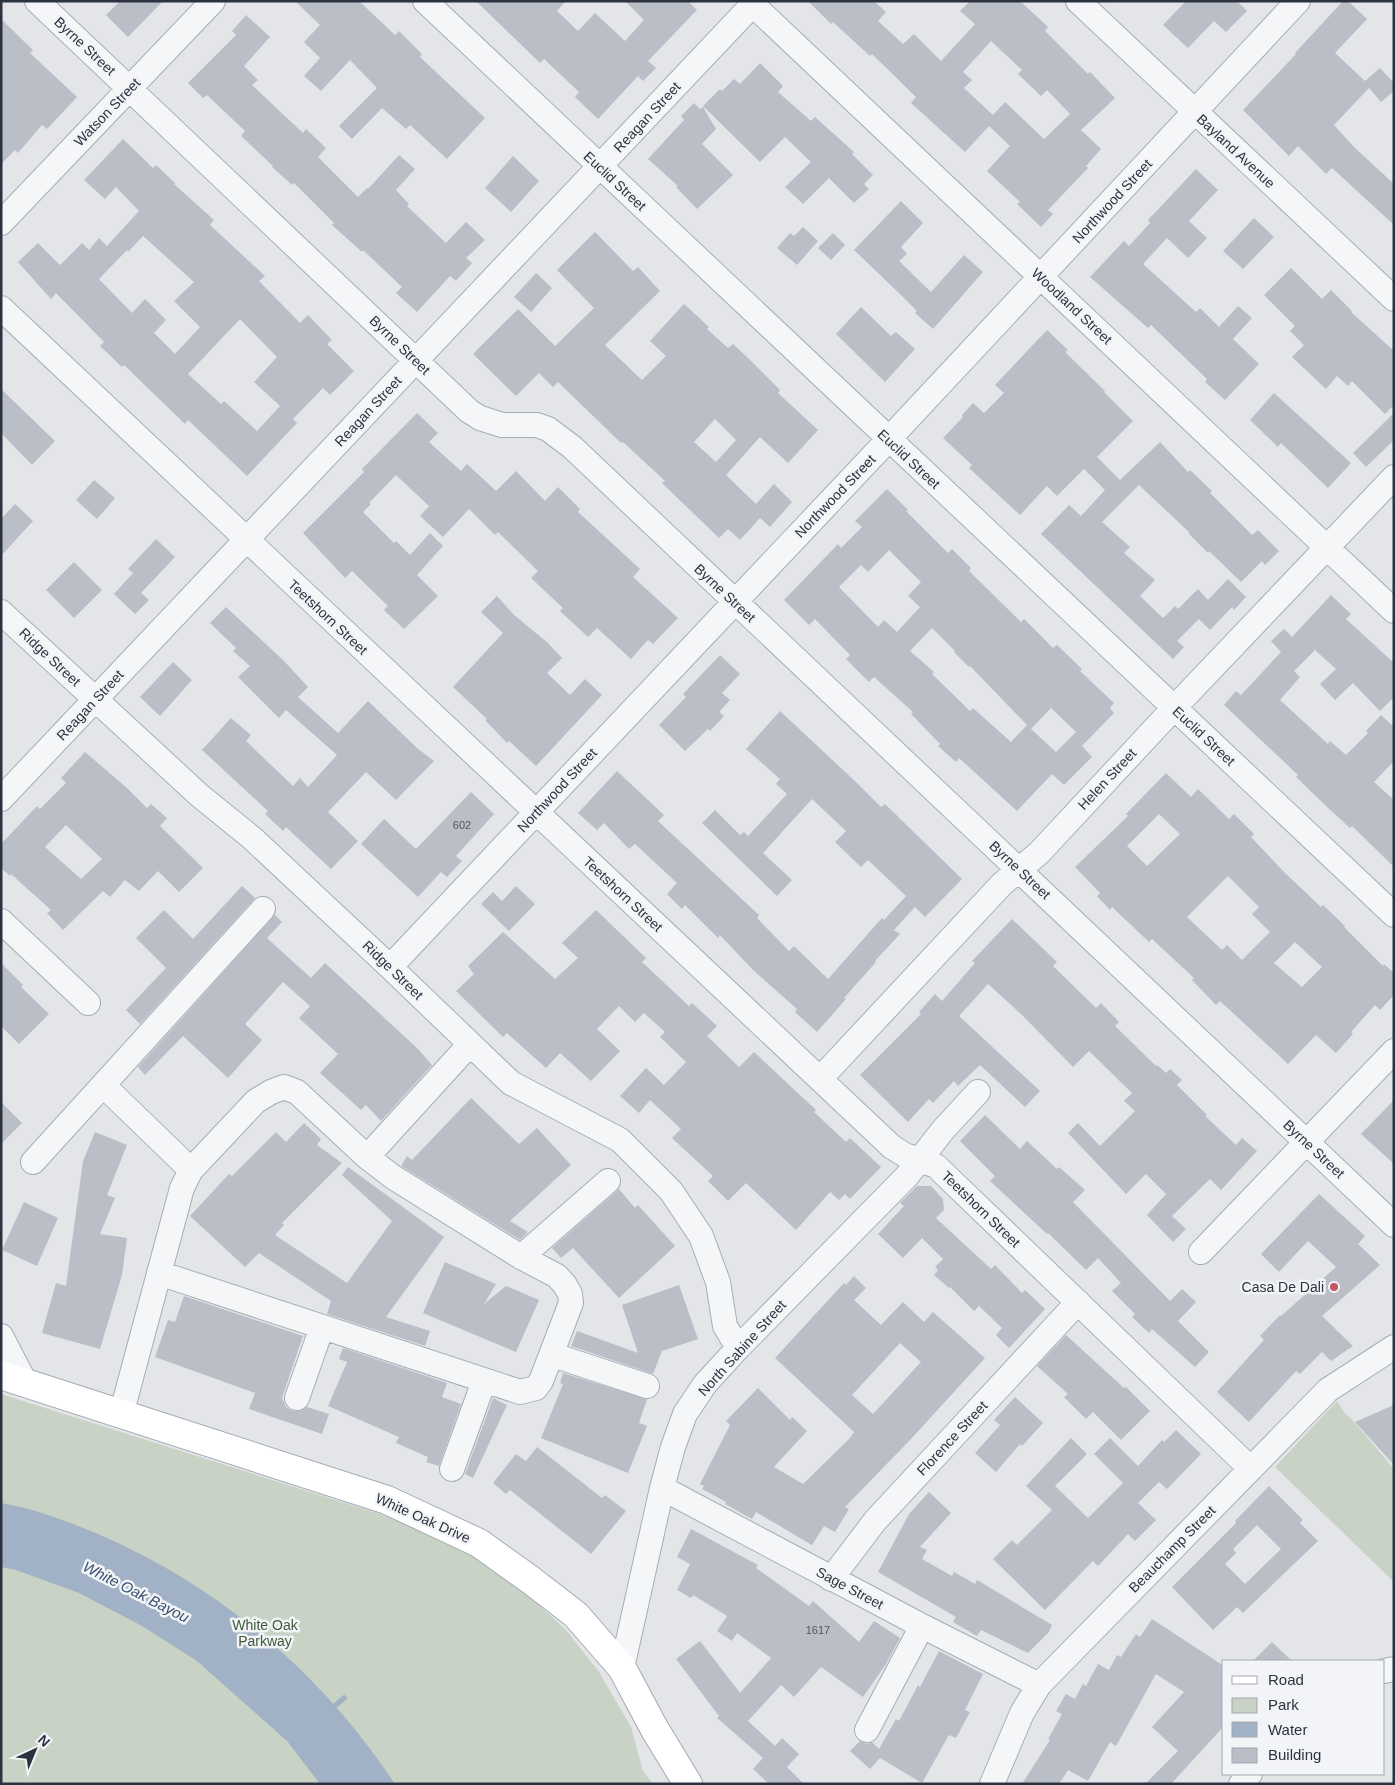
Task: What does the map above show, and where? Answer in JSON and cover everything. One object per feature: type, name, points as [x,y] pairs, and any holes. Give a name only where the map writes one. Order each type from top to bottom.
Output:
[{"type":"main road","name":"White Oak Drive","points":[[14,1379],[388,1500],[479,1543],[576,1615],[622,1668],[654,1728],[688,1784]]},
{"type":"street","name":"Byrne Street","points":[[37,1],[469,411],[480,418],[502,425],[537,425],[558,434],[1394,1225]]},
{"type":"street","name":"Watson Street","points":[[1,223],[213,1]]},
{"type":"street","name":"Euclid Street","points":[[425,1],[1394,916]]},
{"type":"street","name":"Bayland Avenue","points":[[1078,1],[1394,299]]},
{"type":"street","name":"Northwood Street","points":[[390,966],[888,440],[1298,1]]},
{"type":"street","name":"Reagan Street","points":[[1,799],[600,167],[753,2]]},
{"type":"street","name":"Woodland Street","points":[[753,2],[1394,611]]},
{"type":"street","name":"Teetshorn Street","points":[[1,308],[892,1147],[905,1155],[936,1166],[1251,1469]]},
{"type":"street","name":"Helen Street","points":[[820,1079],[1002,884],[1039,852],[1394,477]]},
{"type":"street","name":"Ridge Street","points":[[1,612],[199,795],[252,838],[390,966],[511,1083],[620,1140],[671,1191],[701,1236],[718,1282],[725,1326],[738,1348]]},
{"type":"street","points":[[33,1162],[263,909]]},
{"type":"street","points":[[1,921],[88,1003]]},
{"type":"street","points":[[367,1157],[470,1044]]},
{"type":"street","points":[[1200,1252],[1394,1051]]},
{"type":"street","points":[[103,1085],[191,1170]]},
{"type":"street","points":[[121,1415],[159,1272],[182,1188],[191,1170],[256,1101],[284,1087],[297,1092],[367,1157],[393,1177],[557,1276],[565,1284],[572,1303],[553,1355],[541,1381],[536,1388],[520,1392],[159,1272]]},
{"type":"street","name":"North Sabine Street","points":[[622,1668],[662,1488],[673,1447],[685,1414],[705,1384],[907,1176],[943,1130],[978,1092]]},
{"type":"street","points":[[521,1256],[608,1181]]},
{"type":"street","name":"Florence Street","points":[[832,1579],[875,1521],[1078,1302]]},
{"type":"street","points":[[297,1398],[322,1327]]},
{"type":"street","points":[[1,1336],[14,1379]]},
{"type":"street","name":"Beauchamp Street","points":[[992,1784],[1022,1713],[1038,1685],[1328,1390],[1394,1347]]},
{"type":"street","points":[[553,1355],[647,1386]]},
{"type":"street","points":[[452,1469],[484,1381]]},
{"type":"street","name":"Sage Street","points":[[662,1488],[832,1579],[1038,1685]]},
{"type":"street","points":[[867,1730],[922,1626]]},
{"type":"green space","name":"White Oak Parkway","points":[[1,1394],[411,1524],[460,1547],[509,1577],[566,1630],[599,1672],[631,1727],[643,1771],[653,1784],[1,1784]]},
{"type":"green space","points":[[1337,1401],[1344,1412],[1394,1469],[1394,1578],[1392,1580],[1275,1467]]},
{"type":"water","name":"White Oak Bayou","points":[[1,1503],[45,1514],[98,1534],[149,1559],[197,1587],[243,1619],[286,1655],[325,1695],[362,1738],[395,1784],[320,1784],[287,1741],[197,1661],[142,1626],[79,1593],[16,1570],[1,1567]]},
{"type":"building","points":[[120,1],[163,1],[128,37],[106,15]]},
{"type":"building","points":[[295,1],[359,1],[395,35],[399,31],[422,54],[420,57],[485,118],[447,159],[410,125],[406,129],[382,108],[352,139],[339,126],[377,88],[350,60],[321,91],[304,76],[320,58],[304,42],[320,25]]},
{"type":"building","points":[[476,1],[566,1],[557,11],[578,31],[595,13],[625,41],[644,20],[625,1],[688,1],[697,10],[648,61],[656,68],[643,81],[638,76],[598,119],[575,97],[579,92],[544,59],[540,63]]},
{"type":"building","points":[[808,1],[874,1],[886,12],[878,21],[903,44],[914,34],[941,61],[975,24],[960,11],[970,1],[1020,1],[1048,27],[1045,31],[1115,98],[1081,130],[1101,149],[1086,166],[1088,168],[1048,210],[1053,214],[1041,227],[1017,204],[1020,202],[987,171],[1010,146],[989,126],[965,152],[911,103],[916,97],[872,54],[870,56],[833,22],[831,24]],"holes":[[[991,41],[1022,70],[1018,74],[1041,96],[1047,90],[1070,114],[1044,139],[1005,102],[993,115],[964,88],[972,80],[963,72]]]},
{"type":"building","points":[[1186,1],[1237,1],[1247,11],[1226,32],[1214,21],[1188,48],[1163,25]]},
{"type":"building","points":[[1343,1],[1348,1],[1367,19],[1335,53],[1365,81],[1380,68],[1394,83],[1394,91],[1381,102],[1369,88],[1334,125],[1354,147],[1394,184],[1394,225],[1332,168],[1326,174],[1298,146],[1289,156],[1243,110]]},
{"type":"building","points":[[246,15],[270,37],[244,66],[258,80],[252,85],[303,133],[306,129],[326,148],[318,157],[358,197],[368,189],[399,155],[415,169],[396,190],[409,204],[407,206],[446,243],[466,222],[485,240],[466,258],[472,263],[456,281],[450,276],[417,312],[396,293],[402,287],[363,250],[362,252],[332,225],[334,223],[294,183],[292,185],[272,167],[241,136],[245,131],[207,95],[203,98],[188,83],[236,35],[232,31]]},
{"type":"building","points":[[1,19],[33,50],[30,53],[77,97],[47,129],[42,125],[18,153],[15,150],[1,164]]},
{"type":"building","points":[[760,63],[783,86],[778,92],[811,121],[815,117],[854,152],[852,154],[873,175],[864,184],[869,189],[854,203],[829,178],[803,204],[785,187],[811,162],[785,137],[760,162],[703,106],[720,89],[722,91],[734,79],[740,84]]},
{"type":"building","points":[[694,103],[700,109],[703,107],[716,129],[702,144],[733,175],[697,209],[676,187],[678,186],[648,159],[684,120],[681,116]]},
{"type":"building","points":[[123,139],[153,168],[156,165],[214,220],[210,225],[265,276],[259,281],[300,323],[308,315],[332,340],[327,344],[354,371],[330,395],[323,388],[293,419],[297,423],[247,476],[188,420],[185,424],[124,365],[122,367],[100,346],[104,342],[56,293],[51,299],[18,262],[38,243],[60,265],[82,243],[89,250],[99,238],[107,246],[139,211],[116,187],[105,199],[84,180]],"holes":[[[143,236],[194,282],[174,301],[200,327],[175,354],[154,333],[166,320],[145,299],[132,313],[99,279]],[[240,319],[277,357],[254,382],[280,406],[257,431],[224,401],[221,404],[188,374]]]},
{"type":"building","points":[[513,156],[539,181],[511,212],[485,188]]},
{"type":"building","points":[[1196,169],[1218,190],[1189,221],[1207,238],[1188,258],[1167,238],[1143,264],[1196,312],[1200,308],[1219,327],[1238,306],[1252,318],[1233,339],[1259,364],[1225,400],[1205,382],[1207,379],[1151,325],[1148,328],[1090,277],[1124,241],[1129,246],[1150,223],[1148,220]]},
{"type":"building","points":[[901,201],[923,223],[901,247],[907,254],[899,261],[931,292],[964,255],[983,272],[933,329],[854,250]]},
{"type":"building","points":[[1254,218],[1274,237],[1243,269],[1223,251]]},
{"type":"building","points":[[803,227],[818,241],[797,265],[777,248],[790,233],[794,236]]},
{"type":"building","points":[[595,232],[633,271],[638,267],[660,291],[605,345],[642,380],[666,356],[650,341],[684,304],[728,348],[733,344],[748,358],[780,390],[778,393],[818,430],[788,463],[760,437],[726,475],[756,504],[774,484],[792,502],[770,527],[760,518],[740,540],[728,529],[719,538],[662,483],[665,481],[623,442],[621,443],[558,382],[553,387],[539,373],[516,396],[473,354],[518,309],[555,346],[594,308],[557,270]],"holes":[[[715,419],[736,440],[716,462],[694,442]]]},
{"type":"building","points":[[833,233],[845,245],[831,260],[818,248]]},
{"type":"building","points":[[1291,268],[1322,299],[1331,290],[1351,312],[1394,351],[1394,405],[1385,414],[1352,381],[1348,386],[1337,376],[1326,389],[1292,357],[1304,345],[1290,331],[1295,326],[1264,295]]},
{"type":"building","points":[[536,273],[552,288],[531,312],[514,297]]},
{"type":"building","points":[[861,307],[891,336],[896,332],[915,349],[885,382],[836,334]]},
{"type":"building","points":[[1047,330],[1068,350],[1065,352],[1133,421],[1097,457],[1120,480],[1160,442],[1188,472],[1190,470],[1212,491],[1210,493],[1252,535],[1258,530],[1279,551],[1265,565],[1262,561],[1241,582],[1209,551],[1208,553],[1190,533],[1139,485],[1102,522],[1130,547],[1124,553],[1155,580],[1140,596],[1163,618],[1175,606],[1178,609],[1198,589],[1208,600],[1228,579],[1246,597],[1234,610],[1232,607],[1210,630],[1199,619],[1177,641],[1184,647],[1173,659],[1041,534],[1069,505],[1081,516],[1105,490],[1084,469],[1057,496],[1047,486],[1020,515],[969,468],[972,465],[943,438],[963,417],[962,415],[973,403],[984,413],[1004,393],[995,385]]},
{"type":"building","points":[[1,389],[55,441],[32,465],[1,433]]},
{"type":"building","points":[[1274,393],[1351,463],[1328,488],[1281,443],[1278,447],[1250,420]]},
{"type":"building","points":[[417,413],[438,433],[429,442],[461,471],[467,464],[496,491],[516,471],[545,501],[558,487],[580,509],[578,512],[640,569],[633,577],[678,618],[653,644],[648,640],[631,659],[597,628],[588,637],[560,611],[563,608],[531,578],[538,571],[498,532],[495,535],[469,509],[443,537],[420,516],[429,506],[396,475],[369,503],[371,504],[363,512],[394,543],[396,541],[410,555],[430,533],[443,546],[417,575],[438,596],[404,629],[384,610],[388,606],[352,571],[345,578],[303,533],[364,472],[362,469]]},
{"type":"building","points":[[1394,413],[1394,440],[1366,467],[1353,453]]},
{"type":"building","points":[[94,480],[115,498],[97,519],[76,500]]},
{"type":"building","points":[[887,489],[948,553],[952,549],[971,568],[969,571],[1021,622],[1024,619],[1053,648],[1057,645],[1082,669],[1080,671],[1114,703],[1110,708],[1114,713],[1082,746],[1092,757],[1064,785],[1052,774],[1017,811],[959,758],[956,762],[938,746],[940,744],[911,714],[913,712],[874,677],[869,682],[846,659],[850,655],[815,619],[809,625],[784,600],[838,544],[841,548],[862,527],[855,521]],"holes":[[[889,550],[921,582],[908,596],[920,607],[897,632],[884,620],[878,627],[839,587],[861,565],[868,572]],[[932,628],[1027,725],[1011,742],[973,708],[970,711],[932,674],[934,672],[910,651]],[[1051,708],[1076,732],[1056,752],[1031,729]]]},
{"type":"building","points":[[15,504],[33,521],[1,556],[1,519]]},
{"type":"building","points":[[156,539],[175,557],[141,593],[149,600],[135,614],[114,594],[133,573],[128,569]]},
{"type":"building","points":[[74,562],[102,590],[74,618],[46,590]]},
{"type":"building","points":[[1331,595],[1351,614],[1346,619],[1394,663],[1394,697],[1380,711],[1353,683],[1335,700],[1320,684],[1336,669],[1315,650],[1294,671],[1300,677],[1280,700],[1328,744],[1330,741],[1346,755],[1368,733],[1366,731],[1381,715],[1394,727],[1394,761],[1374,782],[1394,800],[1394,867],[1352,826],[1350,828],[1326,806],[1296,777],[1298,775],[1224,705],[1236,691],[1241,695],[1281,652],[1271,641],[1284,629],[1292,637]]},
{"type":"building","points":[[497,596],[514,615],[548,643],[562,658],[547,673],[570,695],[585,679],[602,695],[536,766],[509,741],[507,743],[485,720],[487,719],[453,687],[503,633],[481,612]]},
{"type":"building","points":[[226,607],[284,661],[308,687],[298,697],[338,733],[368,701],[417,748],[434,761],[396,800],[366,772],[328,812],[358,841],[331,869],[286,827],[283,831],[265,814],[268,811],[202,750],[231,718],[251,735],[246,741],[293,786],[300,778],[308,787],[337,755],[286,710],[279,718],[238,677],[250,666],[233,651],[236,648],[210,623]]},
{"type":"building","points":[[720,655],[740,674],[722,693],[730,700],[719,712],[724,716],[710,731],[708,729],[685,751],[659,725],[686,697],[683,694]]},
{"type":"building","points":[[173,662],[192,680],[160,716],[140,697]]},
{"type":"building","points":[[780,711],[881,807],[885,804],[962,879],[925,917],[915,907],[894,930],[900,934],[875,961],[844,998],[846,999],[817,1032],[795,1012],[797,1009],[752,969],[720,935],[718,938],[685,905],[682,909],[667,894],[677,883],[635,844],[629,849],[604,823],[597,830],[578,813],[617,771],[664,815],[658,821],[759,915],[757,918],[789,951],[794,946],[828,979],[882,918],[884,920],[906,896],[868,860],[861,867],[835,842],[846,831],[812,799],[763,853],[792,880],[777,896],[702,823],[715,810],[740,835],[744,832],[748,836],[787,794],[776,784],[780,779],[746,749]]},
{"type":"building","points":[[85,752],[126,787],[147,808],[151,804],[167,818],[160,826],[203,868],[179,892],[158,871],[139,891],[125,880],[110,897],[103,891],[63,930],[47,913],[51,910],[11,874],[10,876],[1,868],[1,844],[37,806],[40,809],[66,783],[61,778]],"holes":[[[66,825],[102,859],[81,879],[45,847]]]},
{"type":"building","points":[[1166,773],[1191,797],[1198,789],[1229,819],[1234,814],[1254,834],[1251,837],[1284,872],[1321,907],[1323,905],[1383,966],[1384,964],[1394,973],[1394,995],[1380,1010],[1375,1005],[1351,1032],[1353,1034],[1336,1053],[1316,1035],[1288,1064],[1220,1001],[1216,1005],[1192,980],[1194,978],[1152,939],[1149,942],[1112,907],[1110,910],[1097,896],[1100,893],[1075,867],[1128,816],[1126,814]],"holes":[[[1159,814],[1180,834],[1147,866],[1127,846]],[[1228,876],[1259,907],[1252,914],[1270,932],[1242,960],[1227,945],[1222,950],[1187,917]],[[1295,942],[1322,967],[1302,987],[1274,963]]]},
{"type":"building","points":[[471,792],[494,814],[456,856],[462,861],[447,877],[441,872],[418,897],[361,844],[384,819],[416,849]]},
{"type":"building","points":[[242,886],[255,898],[140,1024],[126,1010],[166,968],[136,938],[164,910],[193,939]]},
{"type":"building","points":[[516,886],[535,904],[509,931],[481,904],[493,892],[502,901]]},
{"type":"building","points":[[596,910],[646,958],[642,962],[689,1006],[692,1003],[717,1026],[707,1036],[739,1067],[754,1052],[816,1110],[814,1112],[846,1142],[850,1138],[881,1167],[850,1199],[845,1194],[839,1200],[830,1192],[796,1230],[746,1183],[728,1201],[708,1181],[713,1176],[672,1138],[681,1129],[650,1100],[639,1113],[620,1096],[646,1068],[664,1085],[686,1062],[660,1037],[665,1032],[644,1013],[635,1022],[619,1006],[597,1029],[620,1051],[591,1081],[560,1053],[546,1068],[507,1033],[503,1037],[456,991],[474,974],[468,966],[503,932],[555,979],[578,958],[562,943]]},
{"type":"building","points":[[275,915],[282,922],[267,938],[311,978],[325,963],[418,1049],[432,1065],[381,1121],[366,1105],[361,1110],[320,1073],[338,1054],[299,1018],[310,1006],[283,982],[245,1024],[262,1040],[228,1078],[183,1036],[145,1075],[138,1067]]},
{"type":"building","points":[[1012,919],[1057,962],[1053,966],[1096,1008],[1101,1003],[1119,1022],[1115,1026],[1156,1066],[1166,1073],[1170,1069],[1182,1080],[1177,1085],[1207,1115],[1205,1116],[1236,1145],[1242,1138],[1257,1151],[1221,1190],[1210,1179],[1172,1216],[1186,1229],[1173,1242],[1147,1215],[1166,1194],[1146,1174],[1126,1194],[1068,1133],[1078,1123],[1100,1146],[1135,1111],[1124,1101],[1132,1093],[1089,1051],[1073,1067],[1022,1015],[988,984],[959,1016],[1040,1091],[1025,1107],[980,1065],[958,1086],[954,1081],[933,1103],[929,1099],[908,1122],[860,1075],[921,1014],[919,1012],[935,994],[942,1001],[975,963],[972,961]]},
{"type":"building","points":[[1,963],[23,985],[21,987],[49,1014],[19,1044],[1,1026]]},
{"type":"building","points":[[471,1098],[519,1144],[537,1128],[571,1165],[510,1221],[528,1232],[520,1240],[401,1166],[407,1156],[412,1160]]},
{"type":"building","points":[[1394,1100],[1394,1164],[1361,1134]]},
{"type":"building","points":[[1,1102],[22,1123],[1,1144]]},
{"type":"building","points":[[985,1115],[1020,1149],[1027,1141],[1057,1169],[1059,1167],[1085,1190],[1073,1202],[1170,1301],[1182,1289],[1196,1302],[1178,1321],[1209,1352],[1195,1367],[1152,1329],[1149,1333],[1132,1317],[1135,1314],[1112,1291],[1121,1283],[1098,1258],[1086,1270],[990,1181],[995,1176],[960,1141]]},
{"type":"building","points":[[304,1123],[321,1139],[317,1145],[342,1163],[282,1223],[284,1225],[275,1235],[347,1283],[392,1221],[342,1175],[348,1167],[444,1237],[386,1317],[430,1331],[425,1346],[327,1314],[331,1301],[259,1253],[245,1267],[190,1216],[229,1174],[232,1176],[276,1132],[286,1142]]},
{"type":"building","points":[[95,1132],[127,1145],[107,1195],[115,1198],[100,1234],[127,1238],[122,1275],[100,1349],[42,1333],[56,1283],[66,1286],[83,1161]]},
{"type":"building","points":[[917,1186],[931,1186],[943,1199],[944,1210],[936,1218],[991,1269],[995,1265],[1022,1293],[1025,1290],[1045,1309],[1009,1348],[996,1335],[1002,1328],[979,1306],[974,1311],[950,1287],[934,1275],[938,1270],[935,1267],[943,1259],[922,1238],[903,1258],[878,1234],[904,1206],[900,1203]]},
{"type":"building","points":[[619,1189],[635,1208],[638,1205],[675,1246],[619,1298],[573,1248],[561,1258],[552,1248]]},
{"type":"building","points":[[1319,1194],[1365,1236],[1358,1244],[1380,1265],[1322,1316],[1353,1346],[1331,1361],[1322,1352],[1300,1374],[1296,1371],[1249,1422],[1217,1392],[1264,1340],[1260,1336],[1280,1315],[1336,1267],[1308,1241],[1279,1272],[1261,1254]]},
{"type":"building","points":[[24,1202],[58,1218],[37,1266],[2,1250]]},
{"type":"building","points":[[445,1262],[496,1284],[484,1304],[506,1286],[539,1300],[516,1352],[423,1313]]},
{"type":"building","points":[[854,1276],[866,1288],[854,1300],[881,1325],[903,1302],[924,1322],[933,1312],[985,1358],[911,1439],[845,1507],[849,1509],[835,1532],[824,1526],[812,1545],[756,1512],[752,1519],[702,1489],[704,1486],[700,1484],[730,1425],[726,1421],[758,1388],[790,1420],[792,1417],[807,1431],[774,1467],[803,1484],[849,1439],[854,1432],[775,1358],[844,1283],[846,1285]],"holes":[[[900,1343],[921,1362],[873,1414],[852,1395]]]},
{"type":"building","points":[[679,1285],[698,1339],[662,1351],[653,1374],[571,1346],[577,1331],[638,1353],[622,1305]]},
{"type":"building","points":[[184,1296],[303,1336],[282,1398],[286,1407],[293,1411],[300,1411],[307,1407],[329,1414],[322,1434],[249,1409],[255,1393],[155,1357],[168,1320],[175,1322]]},
{"type":"building","points":[[1066,1335],[1124,1388],[1126,1387],[1150,1411],[1121,1440],[1093,1412],[1086,1419],[1064,1397],[1068,1394],[1037,1366]]},
{"type":"building","points":[[343,1348],[447,1383],[442,1397],[461,1404],[439,1466],[426,1462],[428,1457],[396,1443],[399,1437],[328,1406],[347,1362],[339,1359]]},
{"type":"building","points":[[563,1373],[647,1399],[639,1423],[647,1426],[628,1473],[541,1438],[563,1384],[560,1383]]},
{"type":"building","points":[[1015,1397],[1043,1423],[1022,1446],[1020,1444],[996,1472],[975,1453],[1000,1425],[994,1420]]},
{"type":"building","points":[[493,1398],[507,1405],[473,1478],[465,1474]]},
{"type":"building","points":[[1394,1405],[1394,1465],[1355,1422]]},
{"type":"building","points":[[1176,1430],[1201,1454],[1167,1489],[1159,1482],[1138,1503],[1156,1520],[1135,1541],[1128,1534],[1098,1566],[1093,1561],[1045,1610],[993,1559],[1012,1540],[1017,1545],[1052,1510],[1026,1486],[1071,1438],[1087,1454],[1055,1486],[1088,1518],[1123,1483],[1094,1454],[1110,1438],[1138,1466],[1162,1440],[1164,1442]]},
{"type":"building","points":[[537,1447],[602,1498],[605,1495],[626,1511],[591,1554],[510,1490],[506,1494],[493,1483],[516,1454],[526,1461]]},
{"type":"building","points":[[1269,1486],[1303,1520],[1300,1523],[1318,1541],[1243,1613],[1237,1607],[1213,1630],[1172,1587],[1236,1523],[1235,1521]],"holes":[[[1257,1525],[1281,1549],[1245,1584],[1225,1564],[1236,1553],[1233,1549]]]},
{"type":"building","points":[[929,1492],[951,1513],[920,1547],[927,1550],[922,1559],[952,1576],[954,1572],[975,1584],[977,1580],[1052,1625],[1049,1632],[1028,1653],[981,1630],[977,1636],[953,1622],[956,1617],[878,1572],[909,1514]]},
{"type":"building","points":[[691,1529],[758,1565],[756,1568],[809,1606],[813,1601],[859,1642],[874,1621],[900,1638],[886,1664],[863,1697],[821,1667],[794,1697],[781,1685],[748,1721],[775,1746],[782,1738],[799,1754],[787,1767],[804,1784],[769,1784],[753,1769],[763,1758],[717,1718],[719,1716],[676,1659],[700,1641],[740,1693],[771,1658],[737,1633],[732,1641],[717,1631],[727,1616],[693,1595],[691,1598],[677,1590],[690,1564],[677,1557]]},
{"type":"building","points":[[1152,1619],[1222,1665],[1222,1728],[1171,1784],[1145,1784],[1178,1751],[1152,1727],[1184,1692],[1156,1674],[1116,1746],[1110,1742],[1088,1781],[1068,1770],[1059,1784],[1022,1784],[1050,1740],[1048,1739],[1062,1714],[1056,1711],[1066,1694],[1075,1699],[1083,1684],[1086,1686],[1098,1664],[1109,1670],[1117,1655],[1121,1657],[1136,1634],[1140,1637]]},
{"type":"building","points":[[1272,1642],[1291,1660],[1254,1660]]},
{"type":"building","points":[[939,1651],[983,1674],[965,1710],[970,1712],[956,1738],[949,1735],[922,1783],[880,1758],[870,1769],[850,1751],[860,1741],[867,1744],[872,1742],[879,1749],[896,1719],[899,1721],[918,1685],[920,1687]]},
{"type":"waterway","points":[[330,1710],[344,1698]]},
{"type":"place","name":"Casa De Dali","points":[[1334,1287]]}]
